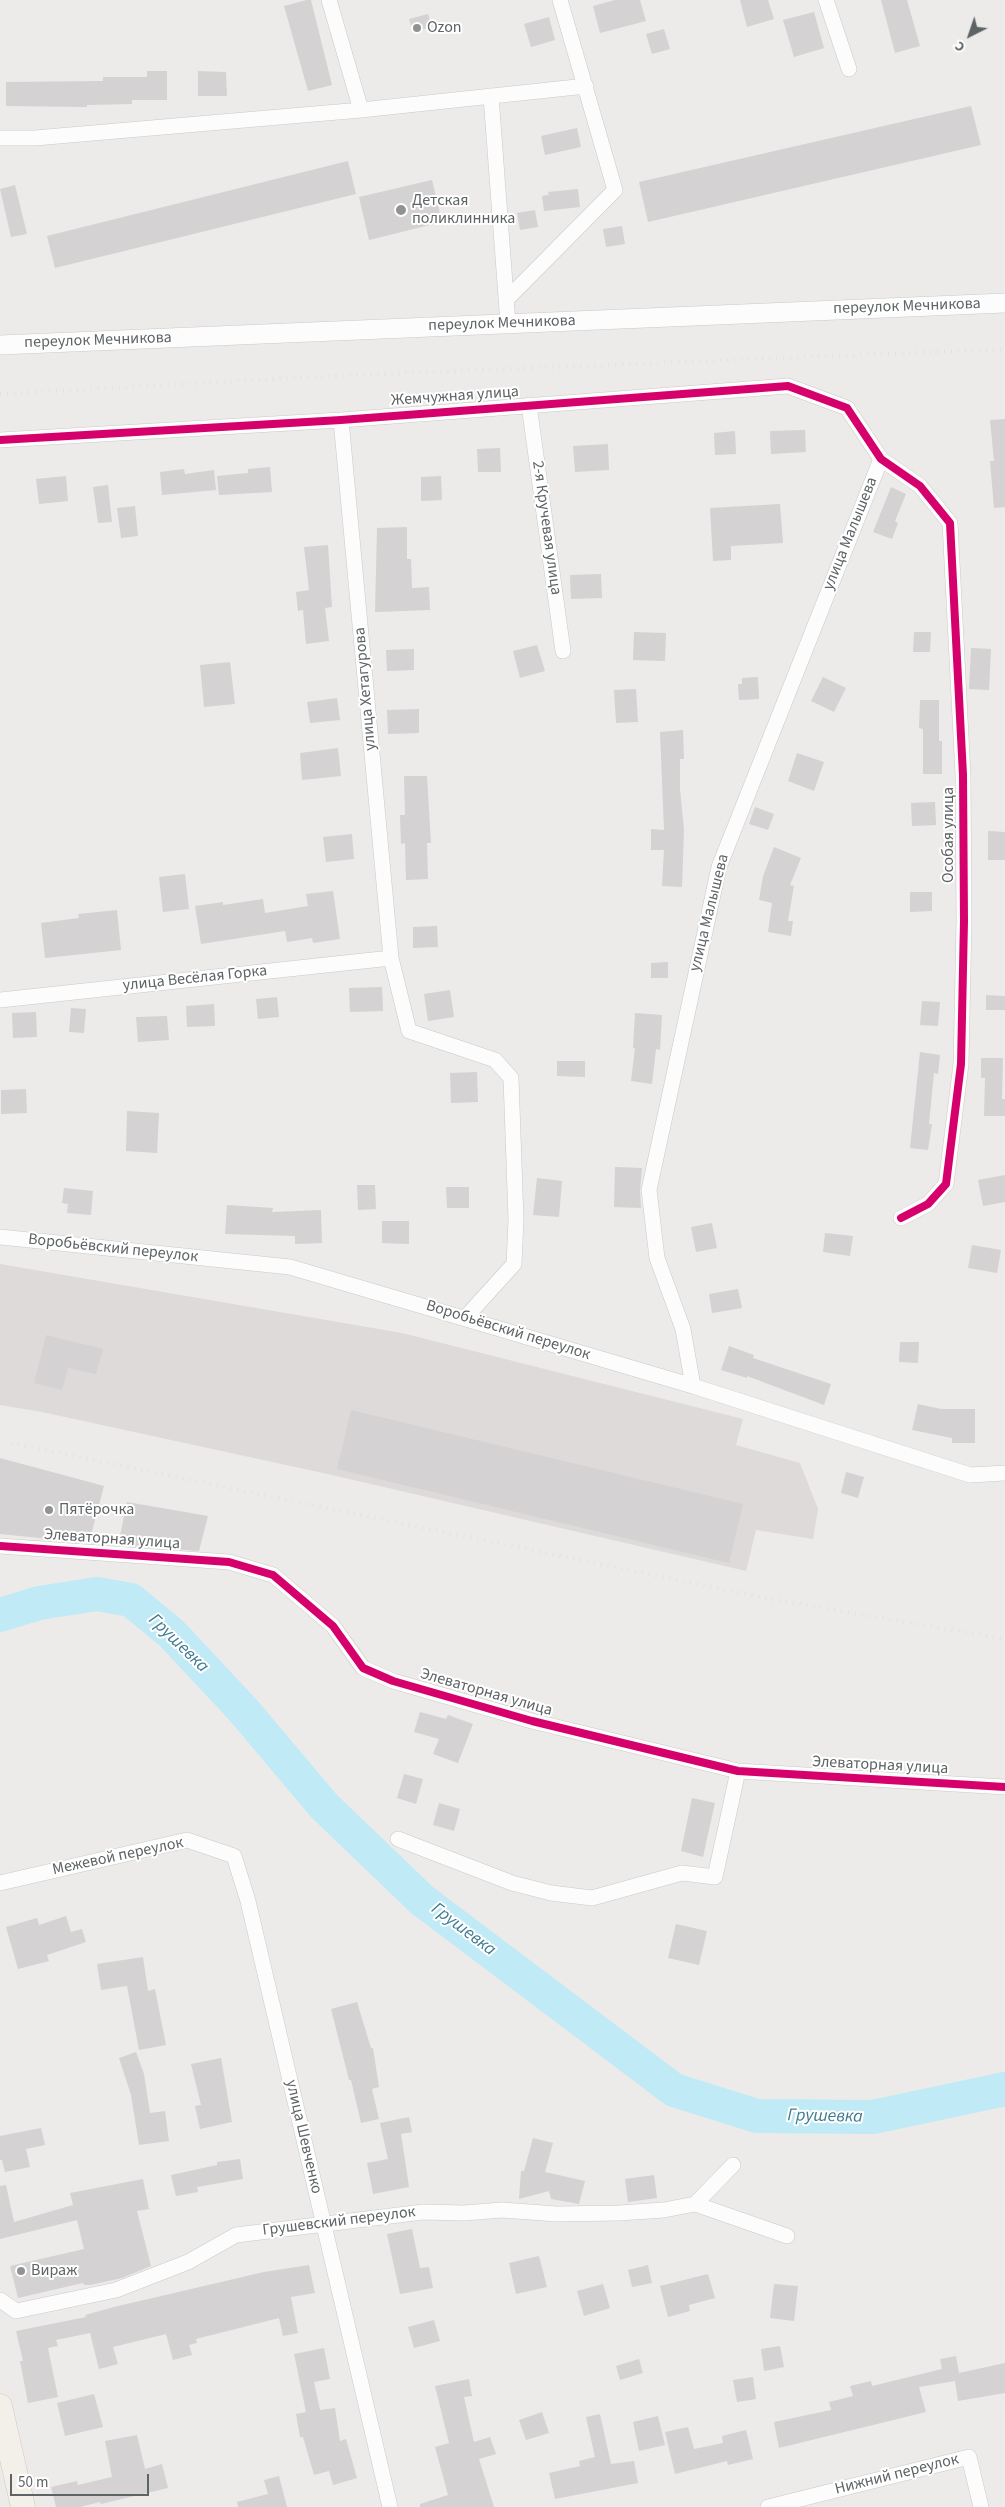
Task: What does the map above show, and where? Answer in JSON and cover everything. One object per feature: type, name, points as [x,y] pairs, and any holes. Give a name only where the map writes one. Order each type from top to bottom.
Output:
[{"type":"main road","points":[[0,2406],[23,2507]]},
{"type":"street","points":[[329,0],[361,110]]},
{"type":"street","points":[[506,300],[615,190],[560,0]]},
{"type":"street","points":[[826,0],[849,69]]},
{"type":"street","points":[[0,138],[35,138],[361,110],[586,86]]},
{"type":"street","points":[[491,96],[508,324]]},
{"type":"street","name":"переулок Мечникова","points":[[0,345],[1005,303]]},
{"type":"street","name":"Жемчужная улица","points":[[0,440],[341,420],[788,386],[847,408],[881,459]]},
{"type":"street","name":"2-я Кручевая улица","points":[[530,405],[563,651]]},
{"type":"street","name":"улица Хетагурова","points":[[341,420],[391,958],[409,1030],[495,1060],[511,1078],[516,1220],[514,1264],[465,1318]]},
{"type":"street","name":"Особая улица","points":[[881,459],[920,486],[950,524],[963,775],[964,921],[960,1064],[946,1184],[928,1204],[901,1218]]},
{"type":"street","name":"улица Малышева","points":[[693,1386],[683,1329],[657,1258],[649,1190],[718,868],[881,459]]},
{"type":"street","name":"улица Весёлая Горка","points":[[0,1000],[391,958]]},
{"type":"street","name":"Воробьёвский переулок","points":[[0,1237],[290,1267],[693,1386],[970,1475],[1005,1473]]},
{"type":"street","name":"Элеваторная улица","points":[[0,1546],[229,1562],[273,1575],[333,1626],[363,1668],[393,1681],[532,1721],[738,1771],[1005,1787]]},
{"type":"street","points":[[398,1840],[512,1883],[559,1894],[592,1898],[682,1873],[715,1877],[738,1771]]},
{"type":"street","name":"Межевой переулок","points":[[0,1883],[187,1840],[234,1856]]},
{"type":"street","name":"улица Шевченко","points":[[234,1856],[248,1901],[390,2507]]},
{"type":"street","points":[[695,2204],[733,2165]]},
{"type":"street","name":"Грушевский переулок","points":[[0,2300],[16,2311],[116,2290],[188,2262],[236,2235],[423,2212],[464,2213],[502,2210],[557,2214],[619,2213],[695,2204],[788,2236]]},
{"type":"street","name":"Нижний переулок","points":[[768,2507],[969,2457],[981,2507]]},
{"type":"shaded area","points":[[0,1264],[402,1333],[743,1419],[736,1445],[800,1463],[818,1509],[813,1539],[756,1530],[746,1571],[332,1475],[42,1412],[0,1405]]},
{"type":"building","points":[[311,0],[332,85],[308,91],[284,6]]},
{"type":"building","points":[[615,0],[640,0],[646,21],[600,33],[593,6]]},
{"type":"building","points":[[740,0],[768,0],[774,19],[747,27]]},
{"type":"building","points":[[881,0],[907,0],[920,46],[895,53]]},
{"type":"building","points":[[814,12],[824,48],[794,57],[783,20]]},
{"type":"building","points":[[428,14],[432,27],[413,32],[409,19]]},
{"type":"building","points":[[549,17],[555,40],[531,47],[524,24]]},
{"type":"building","points":[[664,29],[670,49],[652,54],[646,34]]},
{"type":"building","points":[[147,71],[167,71],[167,100],[132,100],[132,104],[87,105],[87,107],[6,106],[6,82],[103,81],[103,77],[147,77]]},
{"type":"building","points":[[198,71],[226,72],[227,96],[198,96]]},
{"type":"building","points":[[971,106],[981,145],[648,222],[639,182]]},
{"type":"building","points":[[577,128],[581,147],[545,155],[541,136]]},
{"type":"building","points":[[348,161],[356,194],[55,268],[47,236]]},
{"type":"building","name":"Детская поликлинника","points":[[432,180],[442,222],[369,240],[359,197]]},
{"type":"building","points":[[15,185],[27,234],[11,237],[0,189]]},
{"type":"building","points":[[578,189],[580,207],[544,211],[542,196],[549,195],[548,192]]},
{"type":"building","points":[[535,210],[538,227],[520,230],[517,213]]},
{"type":"building","points":[[622,226],[625,244],[606,247],[603,229]]},
{"type":"building","points":[[1005,419],[1005,507],[994,508],[990,461],[994,461],[990,420]]},
{"type":"building","points":[[805,430],[806,452],[771,454],[770,431]]},
{"type":"building","points":[[735,431],[736,454],[715,455],[714,433]]},
{"type":"building","points":[[608,444],[609,470],[575,472],[573,446]]},
{"type":"building","points":[[500,448],[501,472],[478,472],[477,449]]},
{"type":"building","points":[[270,467],[272,492],[219,495],[217,476],[248,473],[248,469]]},
{"type":"building","points":[[184,469],[185,474],[214,470],[216,490],[162,495],[160,472]]},
{"type":"building","points":[[66,476],[68,501],[39,504],[36,479]]},
{"type":"building","points":[[441,476],[442,500],[421,501],[421,477]]},
{"type":"building","points":[[108,485],[112,522],[98,523],[93,487]]},
{"type":"building","points":[[891,487],[906,494],[895,521],[898,523],[892,539],[873,532]]},
{"type":"building","points":[[780,504],[783,543],[731,546],[731,560],[713,561],[710,508]]},
{"type":"building","points":[[135,506],[138,536],[121,538],[117,508]]},
{"type":"building","points":[[407,527],[407,559],[411,559],[412,588],[429,587],[430,610],[375,612],[377,528]]},
{"type":"building","points":[[328,545],[332,607],[325,608],[329,641],[306,644],[303,610],[298,611],[296,592],[309,590],[304,547]]},
{"type":"building","points":[[601,574],[602,598],[571,599],[570,575]]},
{"type":"building","points":[[634,632],[666,633],[665,661],[633,660]]},
{"type":"building","points":[[914,632],[931,632],[930,652],[913,652]]},
{"type":"building","points":[[537,645],[545,671],[520,678],[513,651]]},
{"type":"building","points":[[971,648],[991,649],[989,690],[969,689]]},
{"type":"building","points":[[414,649],[414,670],[387,671],[386,650]]},
{"type":"building","points":[[230,662],[235,704],[204,707],[200,665]]},
{"type":"building","points":[[758,677],[759,699],[739,700],[738,684],[742,684],[742,678]]},
{"type":"building","points":[[823,677],[846,688],[834,712],[811,701]]},
{"type":"building","points":[[636,689],[638,722],[616,723],[614,690]]},
{"type":"building","points":[[337,698],[340,720],[310,723],[307,702]]},
{"type":"building","points":[[920,700],[939,700],[939,741],[942,741],[942,774],[923,774],[923,729],[919,728]]},
{"type":"building","points":[[419,709],[419,733],[388,734],[387,710]]},
{"type":"building","points":[[683,730],[684,759],[680,759],[680,789],[684,830],[682,887],[662,886],[664,850],[651,850],[651,829],[664,830],[660,732]]},
{"type":"building","points":[[338,748],[341,776],[302,780],[300,753]]},
{"type":"building","points":[[797,753],[824,762],[814,791],[788,781]]},
{"type":"building","points":[[404,776],[427,776],[431,843],[427,843],[428,879],[406,880],[405,843],[401,844],[400,815],[405,815]]},
{"type":"building","points":[[935,802],[936,825],[912,826],[911,803]]},
{"type":"building","points":[[755,807],[774,814],[768,830],[749,824]]},
{"type":"building","points":[[988,831],[1005,832],[1005,860],[988,860]]},
{"type":"building","points":[[352,834],[354,859],[326,862],[323,837]]},
{"type":"building","points":[[774,847],[801,858],[790,885],[794,886],[788,921],[793,921],[791,936],[768,932],[772,903],[759,900],[763,876]]},
{"type":"building","points":[[185,874],[189,909],[163,912],[159,877]]},
{"type":"building","points":[[333,891],[340,939],[313,943],[312,938],[287,942],[285,931],[201,944],[195,906],[223,902],[223,905],[263,899],[265,913],[308,906],[306,894]]},
{"type":"building","points":[[910,892],[932,892],[932,911],[910,912]]},
{"type":"building","points":[[117,910],[121,950],[45,958],[41,923],[79,918],[78,914]]},
{"type":"building","points":[[437,926],[438,947],[413,948],[413,927]]},
{"type":"building","points":[[668,962],[668,978],[651,978],[651,963]]},
{"type":"building","points":[[382,987],[383,1011],[350,1012],[349,988]]},
{"type":"building","points":[[450,990],[454,1017],[428,1021],[424,994]]},
{"type":"building","points":[[986,995],[1005,996],[1005,1010],[986,1010]]},
{"type":"building","points":[[277,997],[279,1017],[258,1019],[256,999]]},
{"type":"building","points":[[922,1001],[940,1002],[938,1026],[920,1025]]},
{"type":"building","points":[[214,1004],[215,1026],[187,1027],[186,1006]]},
{"type":"building","points":[[71,1008],[86,1009],[84,1033],[69,1032]]},
{"type":"building","points":[[36,1012],[37,1037],[13,1038],[12,1013]]},
{"type":"building","points":[[635,1013],[662,1015],[660,1050],[656,1049],[652,1084],[631,1081],[635,1048],[633,1048]]},
{"type":"building","points":[[167,1016],[169,1040],[138,1042],[136,1017]]},
{"type":"building","points":[[920,1052],[940,1055],[938,1074],[934,1073],[929,1124],[932,1124],[928,1150],[910,1148]]},
{"type":"building","points":[[981,1058],[1003,1058],[1002,1099],[1005,1099],[1005,1116],[984,1116],[985,1078],[981,1078]]},
{"type":"building","points":[[557,1061],[585,1061],[585,1077],[557,1076]]},
{"type":"building","points":[[477,1072],[478,1102],[451,1103],[450,1073]]},
{"type":"building","points":[[26,1089],[27,1113],[1,1114],[1,1090]]},
{"type":"building","points":[[127,1111],[159,1113],[157,1153],[126,1151]]},
{"type":"building","points":[[615,1167],[642,1168],[641,1208],[614,1207]]},
{"type":"building","points":[[1005,1175],[1005,1202],[983,1206],[978,1180]]},
{"type":"building","points":[[537,1178],[562,1181],[559,1217],[533,1215]]},
{"type":"building","points":[[357,1185],[375,1185],[376,1209],[358,1210]]},
{"type":"building","points":[[446,1187],[469,1187],[469,1208],[447,1208]]},
{"type":"building","points":[[64,1188],[93,1191],[91,1215],[67,1213],[68,1204],[62,1203]]},
{"type":"building","points":[[227,1205],[273,1208],[272,1212],[321,1210],[322,1243],[295,1244],[295,1236],[225,1234]]},
{"type":"building","points":[[382,1221],[409,1221],[409,1244],[382,1243]]},
{"type":"building","points":[[712,1223],[717,1248],[696,1252],[691,1227]]},
{"type":"building","points":[[825,1233],[853,1236],[850,1256],[823,1252]]},
{"type":"building","points":[[972,1245],[1001,1250],[997,1273],[968,1268]]},
{"type":"building","points":[[738,1289],[742,1308],[712,1313],[709,1294]]},
{"type":"building","points":[[46,1335],[103,1349],[96,1374],[68,1368],[62,1390],[34,1383]]},
{"type":"building","points":[[900,1342],[919,1342],[918,1363],[899,1362]]},
{"type":"building","points":[[729,1346],[754,1355],[753,1358],[831,1384],[824,1405],[747,1376],[747,1378],[721,1370]]},
{"type":"building","points":[[918,1404],[941,1409],[975,1409],[975,1443],[952,1443],[952,1438],[912,1430]]},
{"type":"building","points":[[351,1410],[743,1504],[729,1563],[337,1469]]},
{"type":"building","name":"Пятёрочка","points":[[0,1458],[104,1486],[89,1543],[0,1534]]},
{"type":"building","points":[[846,1472],[864,1477],[858,1498],[841,1493]]},
{"type":"building","points":[[127,1502],[208,1516],[199,1551],[118,1545]]},
{"type":"building","points":[[420,1712],[446,1719],[448,1715],[473,1724],[458,1763],[433,1754],[439,1739],[414,1732]]},
{"type":"building","points":[[404,1774],[423,1779],[416,1804],[397,1798]]},
{"type":"building","points":[[692,1798],[715,1803],[703,1857],[681,1851]]},
{"type":"building","points":[[439,1803],[460,1809],[454,1831],[433,1825]]},
{"type":"building","points":[[66,1916],[71,1932],[82,1929],[86,1942],[47,1955],[49,1961],[18,1969],[6,1927],[37,1918],[39,1925]]},
{"type":"building","points":[[676,1924],[707,1931],[699,1965],[668,1958]]},
{"type":"building","points":[[143,1957],[148,1991],[155,1989],[166,2045],[139,2050],[127,1986],[101,1990],[97,1964]]},
{"type":"building","points":[[357,2002],[371,2048],[373,2048],[379,2087],[372,2089],[379,2119],[361,2123],[331,2009]]},
{"type":"building","points":[[136,2052],[144,2074],[150,2113],[165,2111],[169,2141],[139,2145],[131,2095],[119,2058]]},
{"type":"building","points":[[221,2058],[232,2122],[200,2129],[195,2106],[201,2105],[191,2064]]},
{"type":"building","points":[[409,2117],[412,2132],[401,2134],[409,2187],[373,2194],[367,2163],[388,2159],[380,2123]]},
{"type":"building","points":[[41,2128],[45,2145],[26,2149],[30,2167],[5,2172],[2,2160],[0,2160],[0,2136]]},
{"type":"building","points":[[533,2138],[553,2143],[545,2172],[585,2181],[579,2204],[551,2199],[549,2191],[519,2199],[521,2171],[524,2171]]},
{"type":"building","points":[[240,2159],[243,2179],[197,2187],[198,2192],[176,2196],[171,2175],[217,2165],[217,2162]]},
{"type":"building","points":[[654,2175],[657,2198],[628,2202],[625,2179]]},
{"type":"building","points":[[143,2179],[149,2209],[137,2211],[151,2266],[122,2278],[90,2285],[84,2285],[83,2283],[18,2298],[10,2266],[84,2249],[77,2220],[0,2239],[0,2186],[6,2185],[14,2222],[73,2205],[70,2193]]},
{"type":"building","points":[[412,2229],[420,2268],[429,2267],[433,2288],[400,2294],[387,2234]]},
{"type":"building","points":[[539,2256],[547,2287],[516,2294],[509,2263]]},
{"type":"building","points":[[309,2265],[315,2293],[291,2297],[298,2333],[283,2336],[279,2318],[196,2339],[197,2343],[189,2345],[192,2355],[173,2360],[166,2334],[113,2347],[118,2364],[99,2369],[90,2333],[56,2340],[58,2346],[48,2348],[58,2397],[28,2403],[20,2361],[23,2361],[16,2331],[86,2317],[85,2315],[114,2307],[264,2272]]},
{"type":"building","points":[[648,2265],[652,2283],[632,2287],[628,2270]]},
{"type":"building","points":[[708,2274],[715,2298],[689,2305],[690,2311],[668,2317],[660,2286]]},
{"type":"building","points":[[603,2284],[610,2308],[584,2316],[577,2291]]},
{"type":"building","points":[[774,2284],[798,2286],[794,2321],[770,2318]]},
{"type":"building","points":[[434,2320],[440,2341],[414,2348],[408,2327]]},
{"type":"building","points":[[780,2346],[784,2367],[764,2371],[761,2349]]},
{"type":"building","points":[[324,2348],[330,2379],[314,2382],[320,2410],[335,2408],[340,2441],[346,2439],[357,2478],[333,2485],[329,2471],[314,2475],[303,2437],[300,2437],[296,2414],[306,2412],[294,2354]]},
{"type":"building","points":[[956,2356],[959,2373],[1005,2363],[1005,2393],[958,2401],[955,2381],[919,2387],[926,2412],[779,2448],[774,2422],[831,2410],[829,2402],[853,2396],[850,2386],[871,2381],[872,2386],[942,2369],[940,2359]]},
{"type":"building","points":[[639,2359],[643,2373],[620,2380],[616,2366]]},
{"type":"building","points":[[753,2377],[756,2399],[737,2402],[733,2380]]},
{"type":"building","points":[[469,2379],[472,2396],[464,2397],[474,2442],[490,2437],[496,2454],[479,2459],[494,2507],[420,2507],[420,2504],[448,2495],[435,2447],[449,2443],[435,2386]]},
{"type":"building","points":[[94,2394],[103,2427],[65,2436],[57,2403]]},
{"type":"building","points":[[542,2412],[549,2433],[526,2440],[519,2420]]},
{"type":"building","points":[[600,2414],[611,2464],[634,2461],[638,2483],[555,2499],[549,2473],[580,2466],[579,2461],[595,2457],[586,2417]]},
{"type":"building","points":[[658,2416],[665,2445],[639,2451],[633,2422]]},
{"type":"building","points":[[688,2427],[694,2449],[723,2443],[722,2436],[746,2430],[753,2459],[728,2465],[727,2461],[675,2474],[665,2432]]},
{"type":"building","points":[[137,2435],[145,2469],[162,2464],[168,2488],[101,2504],[100,2502],[80,2507],[56,2507],[51,2487],[77,2481],[78,2485],[112,2477],[105,2441]]},
{"type":"building","points":[[279,2476],[287,2507],[238,2507],[237,2502],[268,2494],[264,2480]]},
{"type":"waterway","name":"Грушевка","points":[[0,1615],[39,1603],[97,1594],[131,1600],[172,1634],[244,1711],[324,1806],[422,1900],[674,2090],[757,2116],[873,2117],[1005,2089]]},
{"type":"railway","points":[[0,394],[332,376],[1005,349]]},
{"type":"railway","points":[[11,1443],[765,1598],[1005,1639]]},
{"type":"cycle path","points":[[0,440],[341,420],[788,386],[847,408],[881,459],[920,486],[950,523],[963,775],[964,921],[961,1064],[946,1184],[928,1204],[901,1218]]},
{"type":"cycle path","points":[[0,1546],[229,1562],[273,1575],[333,1626],[363,1668],[393,1681],[532,1721],[738,1771],[1005,1787]]},
{"type":"place","name":"Ozon","points":[[417,28]]},
{"type":"place","name":"Детская поликлинника","points":[[401,210]]},
{"type":"place","name":"Пятёрочка","points":[[49,1510]]},
{"type":"place","name":"Вираж","points":[[21,2271]]}]
